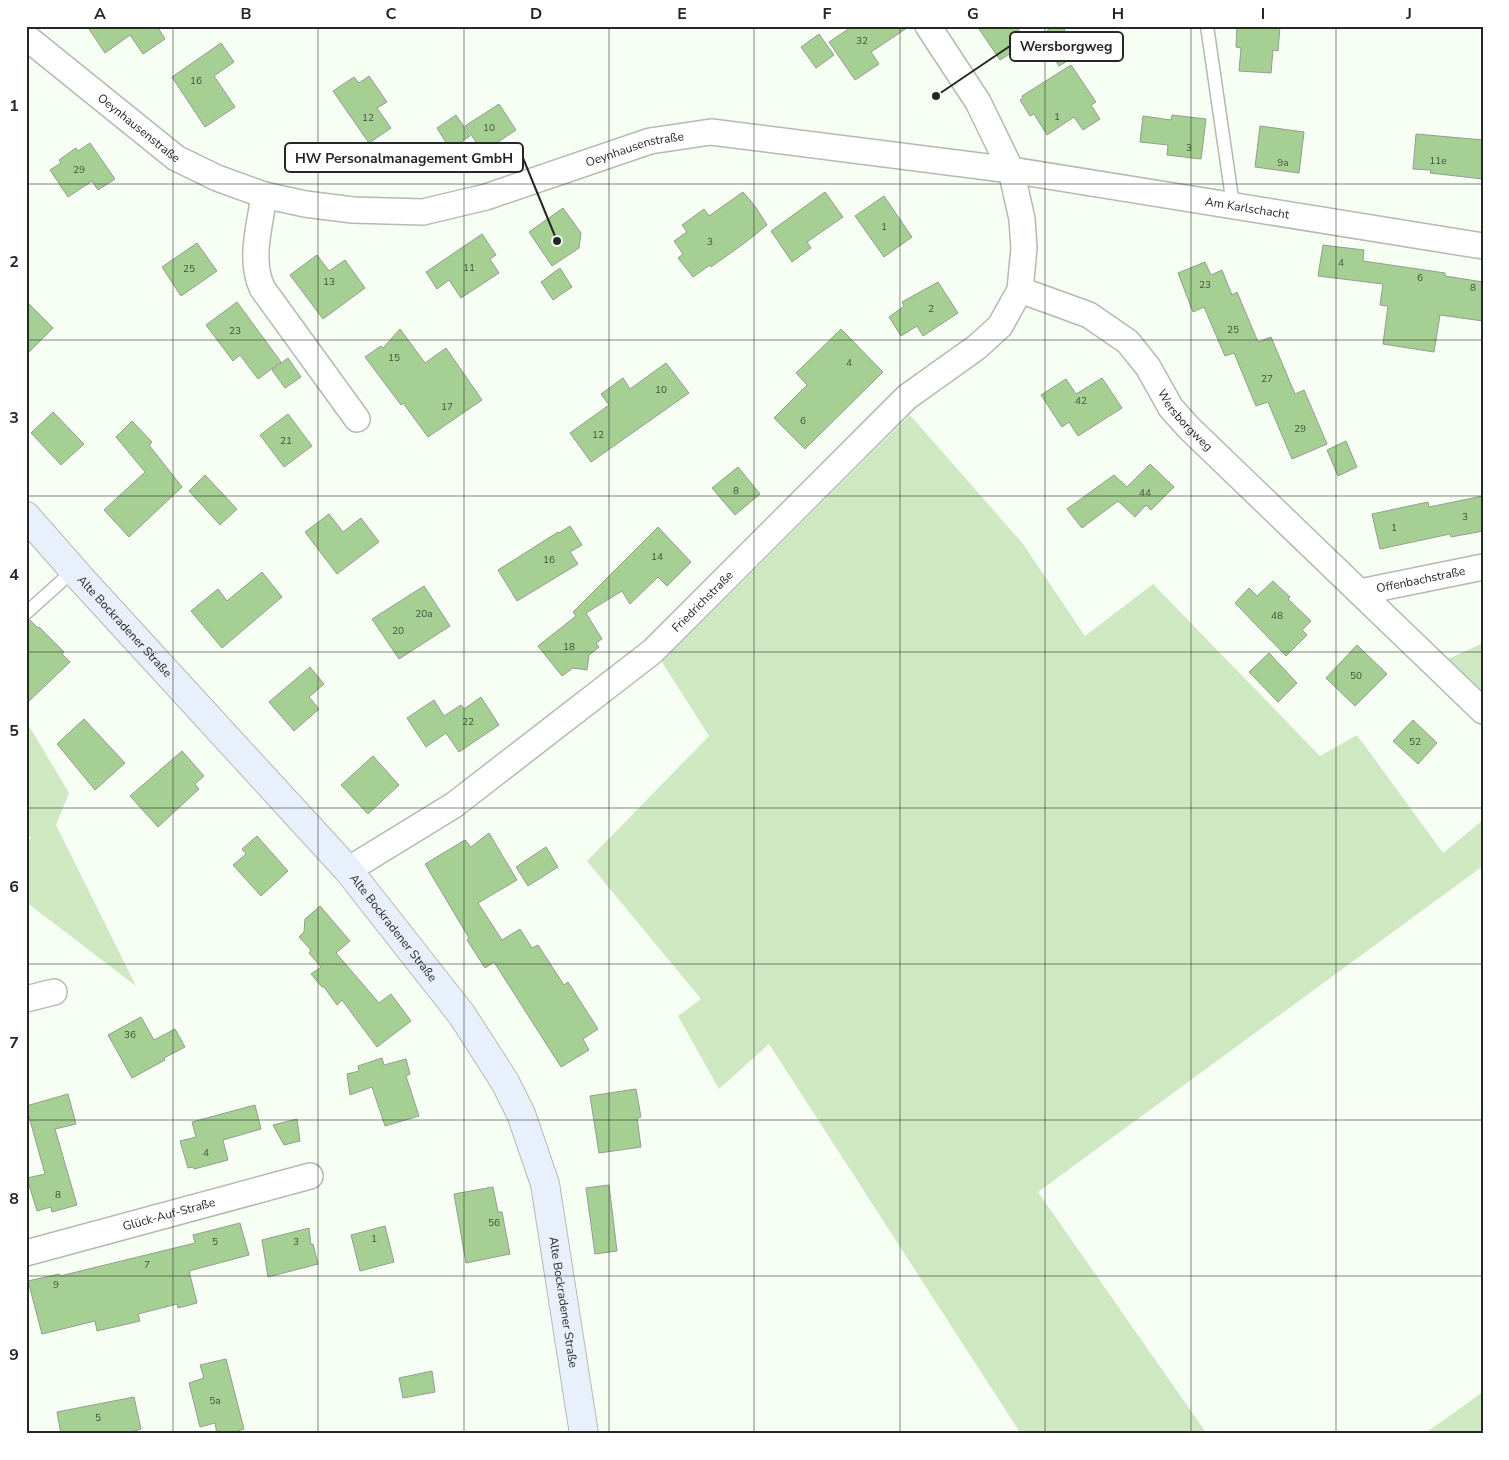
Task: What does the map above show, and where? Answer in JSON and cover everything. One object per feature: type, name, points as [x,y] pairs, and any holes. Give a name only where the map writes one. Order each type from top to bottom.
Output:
[{"type":"street","points":[[928,26],[978,102],[1011,170],[1022,219],[1024,248],[1020,290]]},
{"type":"street","name":"Oeynhausenstraße","points":[[26,38],[176,158],[218,178],[264,195],[305,204],[353,210],[423,212],[486,197],[650,141],[711,132],[1011,170]]},
{"type":"street","name":"Am Karlschacht","points":[[1011,170],[1483,246]]},
{"type":"street","points":[[264,195],[255,259],[257,276],[262,288],[357,419]]},
{"type":"street","name":"Wersborgweg","points":[[1020,290],[1089,315],[1128,342],[1148,367],[1171,408],[1189,428],[1483,710]]},
{"type":"street","name":"Friedrichstraße","points":[[348,870],[454,805],[653,651],[907,397],[977,346],[1000,326],[1020,290]]},
{"type":"street","name":"Alte Bockradener Straße","points":[[26,516],[348,870],[462,1015],[505,1082],[521,1114],[545,1184],[584,1434]]},
{"type":"street","name":"Offenbachstraße","points":[[1360,592],[1483,567]]},
{"type":"street","points":[[26,999],[54,992]]},
{"type":"street","name":"Glück-Auf-Straße","points":[[26,1253],[310,1176]]},
{"type":"lane","points":[[1207,26],[1233,205]]},
{"type":"lane","points":[[26,613],[74,570]]},
{"type":"green space","points":[[910,415],[1023,544],[1085,636],[1153,584],[1320,756],[1357,735],[1443,853],[1483,820],[1483,866],[1038,1192],[1207,1434],[1021,1434],[769,1044],[719,1089],[678,1016],[701,999],[587,861],[709,736],[662,662]]},
{"type":"green space","points":[[1483,643],[1483,692],[1448,659]]},
{"type":"green space","points":[[26,721],[69,793],[56,825],[136,986],[26,902],[26,844],[31,838],[26,831]]},
{"type":"green space","points":[[1483,1392],[1483,1434],[1424,1434]]},
{"type":"building","points":[[87,26],[157,26],[165,39],[143,54],[130,35],[105,53]]},
{"type":"building","points":[[853,26],[910,26],[871,52],[879,64],[855,80],[829,42]]},
{"type":"building","points":[[977,26],[1016,26],[1027,43],[1000,60]]},
{"type":"building","points":[[1054,26],[1062,26],[1080,53],[1059,66],[1040,36]]},
{"type":"building","points":[[1237,26],[1280,26],[1278,51],[1273,50],[1271,73],[1239,71],[1241,48],[1236,47]]},
{"type":"building","points":[[819,34],[834,55],[816,68],[801,47]]},
{"type":"building","points":[[221,43],[234,62],[214,76],[235,107],[205,127],[172,77]]},
{"type":"building","points":[[1071,65],[1096,102],[1091,105],[1100,119],[1083,130],[1074,117],[1047,135],[1034,114],[1030,116],[1020,100],[1023,98],[1022,96]]},
{"type":"building","points":[[369,76],[387,102],[377,108],[391,128],[369,143],[333,91],[354,77],[359,83]]},
{"type":"building","points":[[499,104],[516,130],[483,152],[465,126]]},
{"type":"building","points":[[456,115],[470,136],[450,149],[437,128]]},
{"type":"building","points":[[1172,115],[1206,119],[1201,159],[1167,155],[1168,145],[1140,142],[1143,116],[1171,120]]},
{"type":"building","points":[[1260,126],[1304,132],[1299,173],[1255,167]]},
{"type":"building","points":[[1416,134],[1483,140],[1483,179],[1430,173],[1431,170],[1413,169]]},
{"type":"building","points":[[90,143],[115,179],[98,190],[92,181],[68,197],[50,170],[61,163],[59,160],[76,148],[78,151]]},
{"type":"building","points":[[743,192],[767,225],[711,267],[710,265],[693,277],[678,258],[683,254],[674,241],[687,232],[682,225],[704,209],[709,216]]},
{"type":"building","points":[[825,192],[843,217],[807,242],[811,248],[792,262],[771,231]]},
{"type":"building","points":[[884,196],[912,237],[884,257],[855,216]]},
{"type":"building","points":[[563,208],[581,233],[579,248],[552,266],[529,232]]},
{"type":"building","points":[[482,234],[496,255],[490,259],[499,273],[461,298],[449,280],[437,289],[426,272]]},
{"type":"building","points":[[197,243],[217,271],[181,296],[162,267]]},
{"type":"building","points":[[1323,245],[1364,250],[1363,261],[1445,273],[1445,276],[1483,282],[1483,321],[1440,315],[1434,352],[1383,344],[1388,306],[1380,305],[1383,284],[1318,276]]},
{"type":"building","points":[[317,255],[329,271],[345,260],[365,288],[323,319],[290,275]]},
{"type":"building","points":[[1205,262],[1211,275],[1222,270],[1232,295],[1237,292],[1258,342],[1271,337],[1295,394],[1304,390],[1327,444],[1292,459],[1268,402],[1256,406],[1234,353],[1225,356],[1204,307],[1193,312],[1178,273]]},
{"type":"building","points":[[560,268],[572,287],[553,300],[541,282]]},
{"type":"building","points":[[938,282],[958,313],[923,336],[917,326],[901,336],[889,317],[904,306],[902,302]]},
{"type":"building","points":[[26,301],[53,328],[26,355]]},
{"type":"building","points":[[237,302],[281,362],[258,379],[240,355],[233,361],[206,325]]},
{"type":"building","points":[[400,329],[425,363],[446,348],[482,400],[428,437],[365,357],[381,346],[383,348]]},
{"type":"building","points":[[841,329],[883,372],[805,449],[774,418],[807,385],[796,373]]},
{"type":"building","points":[[288,358],[301,377],[285,388],[272,370]]},
{"type":"building","points":[[666,363],[689,393],[591,462],[570,433],[609,405],[601,394],[623,378],[630,389]]},
{"type":"building","points":[[1102,378],[1122,408],[1078,436],[1069,422],[1062,427],[1041,395],[1066,379],[1076,394]]},
{"type":"building","points":[[53,412],[84,444],[61,465],[31,433]]},
{"type":"building","points":[[288,414],[312,446],[284,467],[260,435]]},
{"type":"building","points":[[132,421],[152,442],[149,445],[182,487],[129,537],[104,510],[145,472],[116,437]]},
{"type":"building","points":[[1346,441],[1357,467],[1338,476],[1327,450]]},
{"type":"building","points":[[1150,464],[1174,487],[1151,510],[1146,505],[1135,517],[1118,501],[1082,528],[1067,509],[1114,475],[1127,487]]},
{"type":"building","points":[[738,467],[760,494],[735,515],[712,488]]},
{"type":"building","points":[[205,475],[237,509],[220,525],[189,491]]},
{"type":"building","points":[[1483,496],[1483,531],[1451,537],[1450,534],[1380,549],[1372,514],[1428,502],[1429,507]]},
{"type":"building","points":[[329,514],[343,532],[361,518],[379,542],[337,574],[305,532]]},
{"type":"building","points":[[570,526],[582,545],[570,552],[578,564],[517,601],[498,570]]},
{"type":"building","points":[[658,527],[691,562],[667,586],[658,577],[630,604],[622,591],[586,613],[602,639],[596,643],[599,647],[589,655],[587,670],[573,668],[562,676],[538,646],[576,616],[573,612]]},
{"type":"building","points":[[262,572],[282,597],[222,648],[191,611],[218,589],[227,601]]},
{"type":"building","points":[[1273,581],[1290,597],[1288,599],[1311,621],[1302,630],[1307,635],[1286,656],[1235,603],[1249,588],[1257,596]]},
{"type":"building","points":[[424,586],[450,626],[399,659],[372,619]]},
{"type":"building","points":[[30,620],[64,652],[62,654],[70,662],[26,704],[26,621]]},
{"type":"building","points":[[1357,645],[1387,674],[1355,706],[1326,678]]},
{"type":"building","points":[[1269,653],[1297,683],[1278,702],[1249,672]]},
{"type":"building","points":[[310,667],[324,684],[309,697],[319,709],[294,731],[269,702]]},
{"type":"building","points":[[481,697],[499,725],[459,752],[446,733],[426,747],[407,718],[434,700],[444,716],[461,705],[464,709]]},
{"type":"building","points":[[84,719],[125,763],[95,790],[57,744]]},
{"type":"building","points":[[1413,720],[1437,743],[1418,764],[1393,741]]},
{"type":"building","points":[[182,751],[204,776],[195,784],[199,789],[158,827],[130,796]]},
{"type":"building","points":[[373,756],[399,785],[368,814],[341,785]]},
{"type":"building","points":[[489,833],[517,880],[478,903],[502,940],[520,929],[532,948],[538,945],[564,985],[568,982],[598,1029],[583,1039],[589,1050],[561,1067],[494,962],[485,968],[467,940],[469,938],[425,864],[465,840],[471,847]]},
{"type":"building","points":[[257,836],[288,871],[261,896],[233,865],[246,854],[242,849]]},
{"type":"building","points":[[546,847],[558,867],[528,886],[516,867]]},
{"type":"building","points":[[320,906],[350,941],[336,953],[379,1003],[391,994],[411,1021],[377,1047],[342,1000],[337,1005],[324,987],[311,974],[321,967],[309,953],[311,950],[299,937],[304,932],[305,919]]},
{"type":"building","points":[[141,1017],[154,1040],[175,1029],[185,1047],[132,1078],[108,1035]]},
{"type":"building","points":[[382,1058],[384,1065],[406,1059],[410,1074],[406,1076],[419,1116],[385,1126],[372,1087],[350,1095],[347,1074],[359,1071],[358,1066]]},
{"type":"building","points":[[636,1089],[641,1117],[637,1118],[641,1147],[599,1153],[590,1096]]},
{"type":"building","points":[[68,1094],[76,1124],[55,1129],[77,1205],[52,1212],[51,1207],[37,1211],[27,1178],[45,1174],[26,1106]]},
{"type":"building","points":[[255,1105],[261,1129],[223,1140],[228,1160],[194,1169],[193,1167],[188,1168],[180,1141],[196,1137],[192,1122]]},
{"type":"building","points":[[297,1119],[300,1141],[284,1145],[273,1125]]},
{"type":"building","points":[[609,1185],[617,1251],[595,1254],[586,1188]]},
{"type":"building","points":[[493,1187],[498,1212],[502,1212],[510,1254],[466,1263],[454,1194]]},
{"type":"building","points":[[240,1223],[249,1255],[189,1271],[197,1303],[178,1308],[177,1304],[138,1314],[140,1321],[97,1331],[95,1321],[42,1334],[28,1281],[59,1274],[60,1276],[195,1243],[193,1235]]},
{"type":"building","points":[[385,1226],[394,1262],[360,1271],[351,1235]]},
{"type":"building","points":[[309,1228],[311,1245],[313,1244],[318,1264],[268,1277],[262,1240]]},
{"type":"building","points":[[226,1359],[244,1429],[227,1434],[217,1434],[215,1423],[200,1427],[189,1383],[204,1378],[200,1365]]},
{"type":"building","points":[[432,1371],[435,1392],[403,1398],[399,1378]]},
{"type":"building","points":[[134,1397],[141,1429],[125,1434],[61,1434],[57,1412]]},
{"type":"place","name":"Wersborgweg","points":[[936,96]]},
{"type":"place","name":"HW Personalmanagement GmbH","points":[[557,241]]}]
